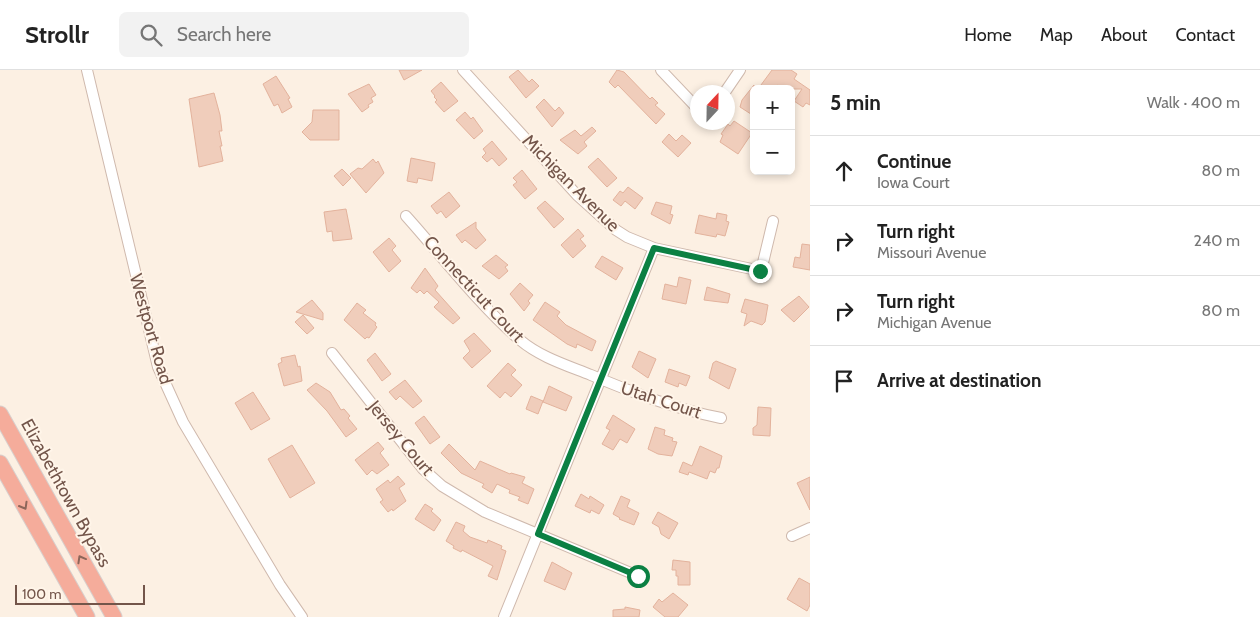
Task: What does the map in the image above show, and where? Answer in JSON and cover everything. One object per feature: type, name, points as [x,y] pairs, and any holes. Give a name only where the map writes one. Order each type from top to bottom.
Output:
[{"type":"highway","name":"Elizabethtown Bypass","points":[[0,414],[114,617]]},
{"type":"highway","points":[[0,463],[87,617]]},
{"type":"street","name":"Westport Road","points":[[87,70],[158,367],[188,430],[280,585],[302,617]]},
{"type":"street","name":"Michigan Avenue","points":[[463,70],[600,218],[627,238],[654,248],[760,271],[773,221]]},
{"type":"street","points":[[661,70],[690,101]]},
{"type":"street","points":[[730,85],[740,70]]},
{"type":"street","name":"Connecticut Court","points":[[406,216],[520,340],[549,358],[601,380]]},
{"type":"street","points":[[504,617],[654,248]]},
{"type":"street","name":"Jersey Court","points":[[332,353],[423,469],[442,486],[485,512],[638,576]]},
{"type":"street","name":"Utah Court","points":[[601,380],[668,406],[721,418]]},
{"type":"street","points":[[792,536],[809,533]]},
{"type":"building","points":[[399,70],[422,70],[404,80]]},
{"type":"building","points":[[518,70],[529,82],[532,79],[539,86],[526,98],[509,77]]},
{"type":"building","points":[[617,70],[624,72],[650,99],[652,97],[658,103],[655,105],[665,114],[656,124],[618,85],[615,88],[609,82]]},
{"type":"building","points":[[772,70],[791,70],[797,74],[794,79],[810,90],[810,105],[806,103],[803,107],[795,102],[802,89],[795,89],[795,85],[761,85]]},
{"type":"building","points":[[276,76],[290,98],[288,99],[292,107],[282,113],[278,104],[274,106],[263,84]]},
{"type":"building","points":[[441,82],[458,101],[444,112],[435,102],[437,100],[431,91]]},
{"type":"building","points":[[369,84],[376,95],[371,98],[373,102],[368,105],[369,107],[362,112],[348,94]]},
{"type":"building","points":[[750,90],[750,113],[740,107],[742,100]]},
{"type":"building","points":[[214,93],[220,115],[222,131],[219,131],[223,161],[199,167],[189,99]]},
{"type":"building","points":[[544,99],[555,111],[559,107],[564,113],[552,127],[536,107]]},
{"type":"building","points":[[313,110],[339,110],[339,140],[310,140],[302,132],[312,122]]},
{"type":"building","points":[[465,112],[471,119],[473,117],[483,131],[474,139],[456,120]]},
{"type":"building","points":[[735,122],[750,132],[750,136],[738,154],[720,142],[723,135],[721,134],[724,130],[735,130]]},
{"type":"building","points":[[592,127],[596,131],[584,142],[587,146],[578,154],[560,140],[575,130],[581,136]]},
{"type":"building","points":[[669,134],[676,141],[682,135],[691,143],[678,157],[662,142]]},
{"type":"building","points":[[492,141],[507,159],[499,166],[492,158],[487,162],[482,157],[486,153],[483,149]]},
{"type":"building","points":[[411,158],[435,163],[432,181],[418,178],[417,183],[407,181]]},
{"type":"building","points":[[598,158],[617,178],[607,187],[588,167]]},
{"type":"building","points":[[373,159],[376,163],[378,161],[384,173],[366,193],[350,174],[358,168],[362,169]]},
{"type":"building","points":[[342,169],[351,178],[343,186],[334,176]]},
{"type":"building","points":[[522,170],[537,189],[525,199],[513,185],[517,182],[513,178]]},
{"type":"building","points":[[628,187],[643,198],[635,209],[625,201],[621,206],[613,200],[620,191],[623,193]]},
{"type":"building","points":[[449,192],[460,206],[446,218],[441,211],[437,214],[431,206]]},
{"type":"building","points":[[545,201],[564,219],[554,228],[537,208]]},
{"type":"building","points":[[656,202],[672,206],[670,214],[673,215],[670,224],[651,214]]},
{"type":"building","points":[[346,209],[352,239],[333,241],[332,231],[327,232],[324,212]]},
{"type":"building","points":[[717,213],[727,215],[726,221],[729,222],[725,236],[717,234],[716,237],[695,233],[699,215],[716,219]]},
{"type":"building","points":[[476,222],[476,228],[486,240],[476,249],[465,240],[462,243],[456,235]]},
{"type":"building","points":[[578,229],[584,236],[580,239],[586,246],[573,258],[561,245]]},
{"type":"building","points":[[389,238],[396,246],[392,250],[401,261],[389,272],[373,252]]},
{"type":"building","points":[[802,244],[810,245],[810,270],[793,267],[795,257],[800,258]]},
{"type":"building","points":[[496,255],[508,265],[505,267],[508,271],[499,279],[482,266]]},
{"type":"building","points":[[602,256],[623,268],[616,280],[595,267]]},
{"type":"building","points":[[425,268],[438,286],[435,290],[460,318],[453,324],[434,307],[439,302],[427,291],[424,294],[420,290],[417,293],[411,288]]},
{"type":"building","points":[[679,277],[691,280],[686,304],[662,299],[665,284],[677,287]]},
{"type":"building","points":[[520,283],[533,295],[524,311],[510,294]]},
{"type":"building","points":[[707,287],[730,294],[728,303],[704,300]]},
{"type":"building","points":[[799,296],[809,307],[794,322],[781,310]]},
{"type":"building","points":[[745,299],[768,305],[765,322],[762,325],[751,321],[744,326],[747,314],[741,312]]},
{"type":"building","points":[[312,300],[323,313],[323,320],[296,312]]},
{"type":"building","points":[[545,302],[560,312],[557,316],[566,325],[596,341],[592,351],[577,344],[576,348],[567,344],[533,320]]},
{"type":"building","points":[[357,303],[366,310],[363,313],[376,323],[377,327],[369,338],[365,339],[344,320]]},
{"type":"building","points":[[303,315],[314,328],[307,334],[295,322]]},
{"type":"building","points":[[474,333],[491,351],[472,368],[463,358],[470,351],[464,341]]},
{"type":"building","points":[[639,351],[656,359],[648,378],[632,367]]},
{"type":"building","points":[[375,353],[391,374],[382,381],[367,360]]},
{"type":"building","points":[[295,355],[298,367],[300,366],[302,381],[284,386],[278,364],[282,362],[281,358]]},
{"type":"building","points":[[716,361],[736,369],[729,389],[709,378],[713,363]]},
{"type":"building","points":[[508,363],[516,370],[511,375],[522,385],[511,397],[505,392],[500,398],[487,386]]},
{"type":"building","points":[[669,369],[690,376],[686,386],[679,383],[678,387],[665,382]]},
{"type":"building","points":[[405,380],[422,401],[413,408],[400,396],[396,400],[389,392]]},
{"type":"building","points":[[316,383],[330,392],[341,410],[344,409],[350,416],[348,418],[357,429],[346,437],[327,411],[307,390]]},
{"type":"building","points":[[549,386],[572,397],[566,411],[543,402]]},
{"type":"building","points":[[253,392],[270,419],[251,430],[235,403]]},
{"type":"building","points":[[531,396],[543,401],[538,414],[526,409]]},
{"type":"building","points":[[758,407],[771,408],[770,436],[753,435],[753,428],[757,425]]},
{"type":"building","points":[[613,415],[635,429],[627,443],[620,439],[613,450],[602,444],[610,430],[606,428]]},
{"type":"building","points":[[424,416],[440,437],[430,444],[415,423]]},
{"type":"building","points":[[655,427],[665,430],[664,435],[673,438],[672,441],[677,442],[672,456],[658,454],[648,449]]},
{"type":"building","points":[[378,442],[384,449],[380,453],[389,465],[377,474],[372,470],[367,475],[355,460]]},
{"type":"building","points":[[449,444],[475,470],[480,461],[510,474],[525,477],[522,483],[534,489],[528,504],[518,500],[520,497],[509,493],[510,490],[497,484],[492,493],[482,487],[484,484],[461,473],[441,453]]},
{"type":"building","points":[[292,445],[315,483],[290,498],[268,459]]},
{"type":"building","points":[[700,446],[722,456],[719,468],[717,468],[715,473],[710,471],[707,479],[689,472],[688,475],[679,472],[683,462],[692,466]]},
{"type":"building","points":[[398,476],[405,484],[399,488],[406,501],[393,511],[392,509],[388,512],[380,502],[383,500],[376,489],[388,480],[390,483]]},
{"type":"building","points":[[810,477],[810,510],[797,483]]},
{"type":"building","points":[[581,494],[589,499],[590,496],[604,505],[599,514],[591,510],[590,513],[575,506]]},
{"type":"building","points":[[621,496],[630,500],[627,507],[639,513],[634,525],[619,519],[613,514]]},
{"type":"building","points":[[425,504],[433,509],[431,511],[441,520],[434,531],[415,519]]},
{"type":"building","points":[[658,512],[678,523],[669,539],[661,534],[659,527],[652,523]]},
{"type":"building","points":[[456,522],[465,526],[463,531],[470,537],[487,543],[488,540],[502,546],[501,549],[506,551],[497,580],[488,576],[493,566],[462,550],[461,552],[453,548],[454,546],[446,541]]},
{"type":"building","points":[[673,560],[690,562],[690,585],[678,585],[676,570],[672,570]]},
{"type":"building","points":[[552,562],[572,573],[565,590],[544,581]]},
{"type":"building","points":[[799,578],[810,584],[810,605],[807,611],[787,599]]},
{"type":"building","points":[[673,593],[688,605],[678,617],[665,617],[653,607],[659,599],[662,602]]},
{"type":"building","points":[[625,607],[640,610],[639,617],[613,617],[613,610],[625,609]]},
{"type":"route","points":[[638,576],[538,534],[654,248],[760,271]]}]
